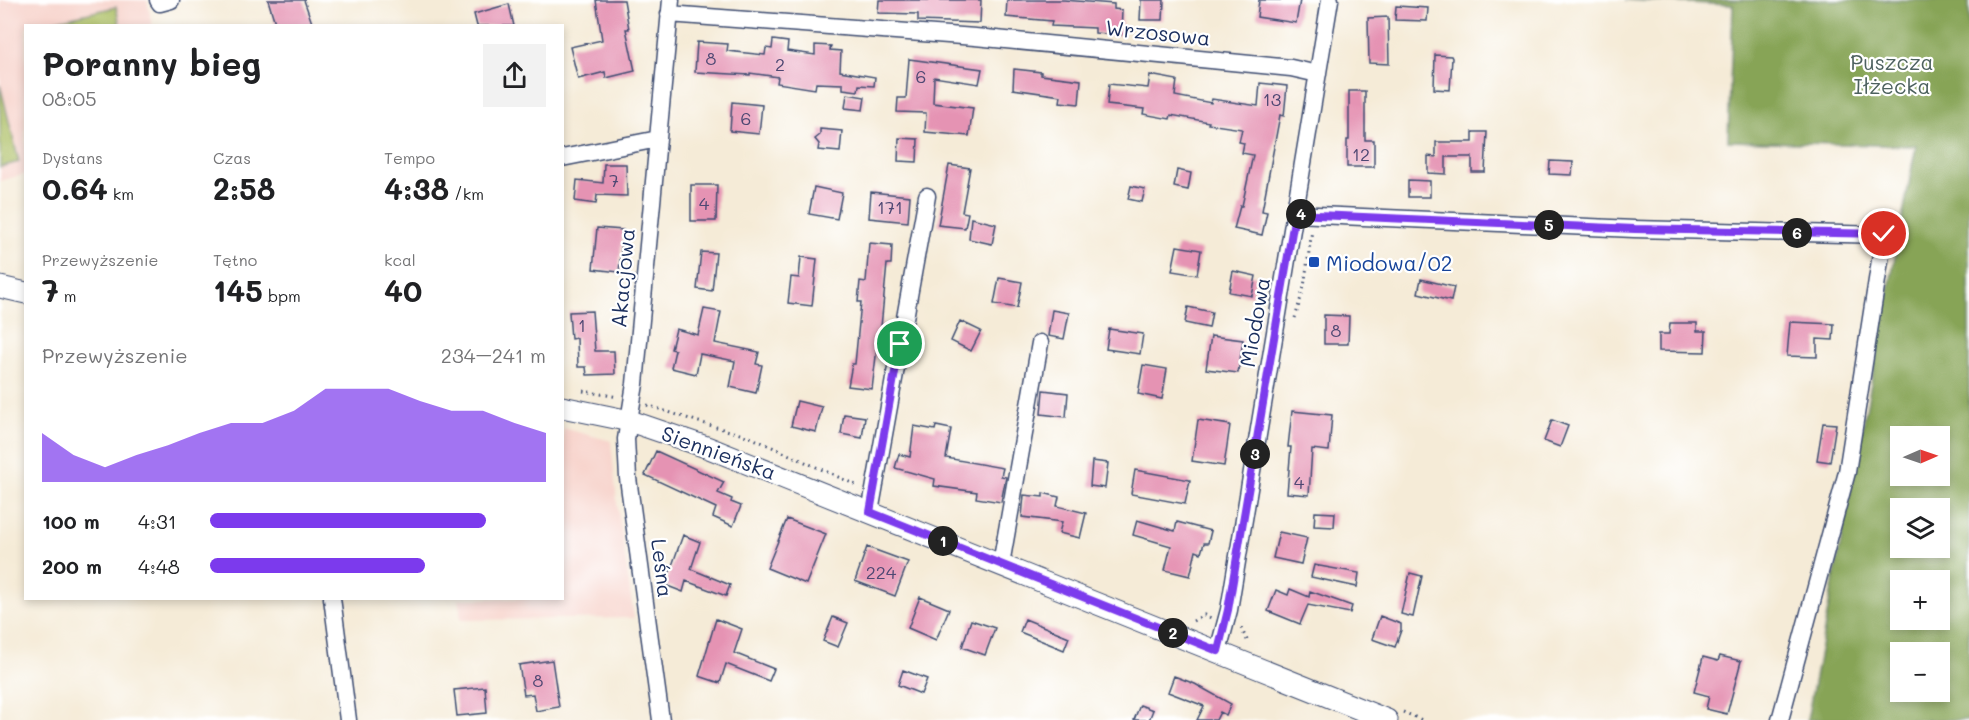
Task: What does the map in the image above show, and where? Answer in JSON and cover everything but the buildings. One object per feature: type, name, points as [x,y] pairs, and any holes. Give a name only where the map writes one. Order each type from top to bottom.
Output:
[{"type":"main road","points":[[0,287],[24,293]]},
{"type":"main road","name":"Siennieńska","points":[[564,407],[630,421],[709,448],[1386,720]]},
{"type":"street","name":"Miodowa","points":[[1218,651],[1227,616],[1330,0]]},
{"type":"street","name":"Wrzosowa","points":[[670,7],[1292,68],[1318,74]]},
{"type":"street","name":"Akacjowa","points":[[630,421],[670,7]]},
{"type":"street","points":[[564,158],[658,139]]},
{"type":"street","points":[[870,512],[927,196]]},
{"type":"street","points":[[1295,214],[1635,229],[1884,234],[1847,472],[1780,720]]},
{"type":"street","points":[[1001,564],[1040,343]]},
{"type":"street","name":"Leśna","points":[[630,421],[626,440],[628,478],[661,720]]},
{"type":"street","points":[[332,600],[348,720]]},
{"type":"shaded area","points":[[0,0],[147,0],[152,24],[24,24],[24,174],[0,181]]},
{"type":"shaded area","points":[[564,428],[611,441],[617,503],[634,618],[461,620],[459,600],[564,600]]},
{"type":"green space","name":"Puszcza Iłżecka","points":[[1625,0],[1969,0],[1969,720],[1807,720],[1916,146],[1728,141],[1733,5]]},
{"type":"green space","points":[[116,7],[120,24],[41,24]]},
{"type":"green space","points":[[0,85],[19,162],[0,167]]},
{"type":"place","name":"Miodowa/02","points":[[1314,262]]},
{"type":"route","points":[[900,344],[870,512],[1218,651],[1226,623],[1295,214],[1635,229],[1884,234]]}]
